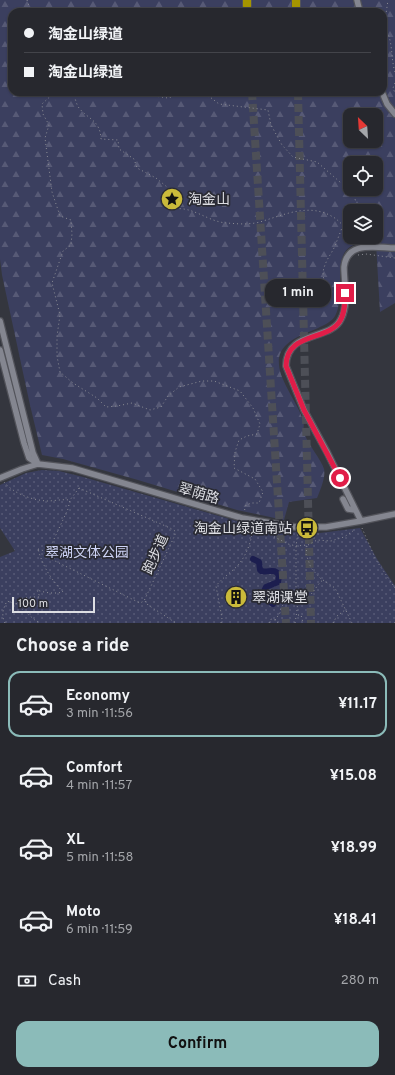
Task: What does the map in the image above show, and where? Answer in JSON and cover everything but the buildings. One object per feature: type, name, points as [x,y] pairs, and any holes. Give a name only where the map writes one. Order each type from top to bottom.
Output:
[{"type":"street","points":[[384,96],[387,104],[395,114]]},
{"type":"street","points":[[361,524],[327,452],[304,410],[286,366],[286,359],[290,350],[301,341],[331,329],[342,319],[345,303],[344,262],[348,254],[362,247],[395,248]]},
{"type":"street","points":[[0,321],[33,452],[38,464]]},
{"type":"street","points":[[0,350],[29,458],[38,464]]},
{"type":"street","name":"翠荫路","points":[[2,481],[22,469],[38,464],[72,468],[257,521],[295,527],[361,524],[395,514]]},
{"type":"street","points":[[343,499],[348,509],[355,510]]},
{"type":"path","points":[[387,32],[392,45],[392,61],[395,72]]},
{"type":"path","points":[[395,83],[393,88],[395,93]]},
{"type":"path","points":[[50,96],[42,104],[43,114],[49,125],[45,138],[52,192],[60,216],[70,220],[72,234],[71,245],[63,251],[52,283],[60,314],[57,349],[60,372],[106,406],[117,406],[132,403],[150,410],[160,407],[168,396],[179,387],[202,381],[214,381],[240,391],[252,408],[260,424],[257,434],[247,436],[239,440],[235,452],[234,468],[255,479],[263,492],[259,503],[246,505],[243,514]]},
{"type":"path","points":[[74,96],[78,106],[96,123],[100,130],[101,139],[118,140],[120,149],[134,159],[137,168],[156,178],[167,187],[166,195],[169,204],[174,209],[182,208],[216,222],[236,224],[253,223],[282,214],[313,210],[331,216],[343,225],[324,266],[323,273],[324,281],[327,285],[336,294],[342,297]]},
{"type":"path","points":[[155,96],[168,98],[174,96]]},
{"type":"path","points":[[206,96],[210,97],[218,104],[268,110],[271,125],[282,145],[293,157],[317,162],[348,190],[355,199],[357,204]]},
{"type":"path","points":[[355,253],[359,251]]},
{"type":"path","points":[[357,256],[366,254],[395,258]]},
{"type":"path","points":[[2,481],[10,489],[26,496],[47,501],[70,500],[68,509],[48,552],[51,559],[140,602],[144,601],[176,623]]},
{"type":"path","name":"跑步道","points":[[70,500],[79,488],[174,531],[175,535],[144,601]]},
{"type":"path","points":[[221,623],[222,618],[216,586],[222,578],[239,564],[249,547],[252,534],[242,525],[241,521]]},
{"type":"path","points":[[361,524],[376,560],[395,588]]},
{"type":"path","points":[[242,525],[267,533],[288,544],[296,546],[307,545],[317,540],[331,541],[344,537],[353,531],[354,527]]},
{"type":"path","points":[[295,623],[297,614],[296,546],[298,532]]},
{"type":"path","points":[[307,545],[306,554],[308,564],[314,573],[335,588],[352,623]]},
{"type":"path","points":[[16,604],[20,599],[28,596],[40,597],[37,590],[44,593],[56,594],[63,592],[51,579],[42,563],[38,549],[48,552]]},
{"type":"path","points":[[297,592],[304,596],[309,596],[313,593],[318,584],[324,580]]},
{"type":"path","points":[[276,620],[280,613],[281,607],[297,592]]},
{"type":"path","points":[[5,623],[2,617],[3,608],[7,601],[16,604],[40,623]]},
{"type":"path","points":[[333,623],[337,616],[346,610]]},
{"type":"path","points":[[297,614],[301,615],[303,623]]},
{"type":"path","points":[[269,623],[270,619],[276,620],[278,623]]},
{"type":"green space","points":[[0,0],[395,0],[395,303],[380,312],[376,244],[383,244],[383,204],[343,204],[343,244],[357,244],[348,248],[343,256],[340,267],[339,305],[335,316],[330,322],[293,340],[285,346],[280,354],[279,365],[282,378],[301,414],[304,422],[304,433],[324,469],[324,476],[317,498],[289,502],[284,520],[237,510],[138,480],[63,459],[42,455],[2,275],[0,259]]},
{"type":"green space","name":"翠湖文体公园","points":[[42,470],[59,471],[83,477],[240,522],[290,532],[320,533],[360,528],[377,559],[395,586],[395,623],[0,623],[0,557],[15,551],[0,528],[0,485],[26,473]]},
{"type":"waterway","points":[[253,559],[259,562],[261,571],[274,571],[279,576],[278,582],[266,587],[264,591],[266,599],[273,604]]},
{"type":"tunnel","points":[[252,96],[286,623]]},
{"type":"tunnel","points":[[298,96],[311,623]]},
{"type":"place","name":"淘金山","points":[[172,199]]},
{"type":"place","name":"淘金山绿道南站","points":[[307,528]]},
{"type":"place","name":"翠湖课堂","points":[[236,597]]},
{"type":"route","points":[[340,478],[304,410],[286,366],[286,359],[290,350],[301,341],[331,329],[337,325],[342,319],[345,293]]}]
